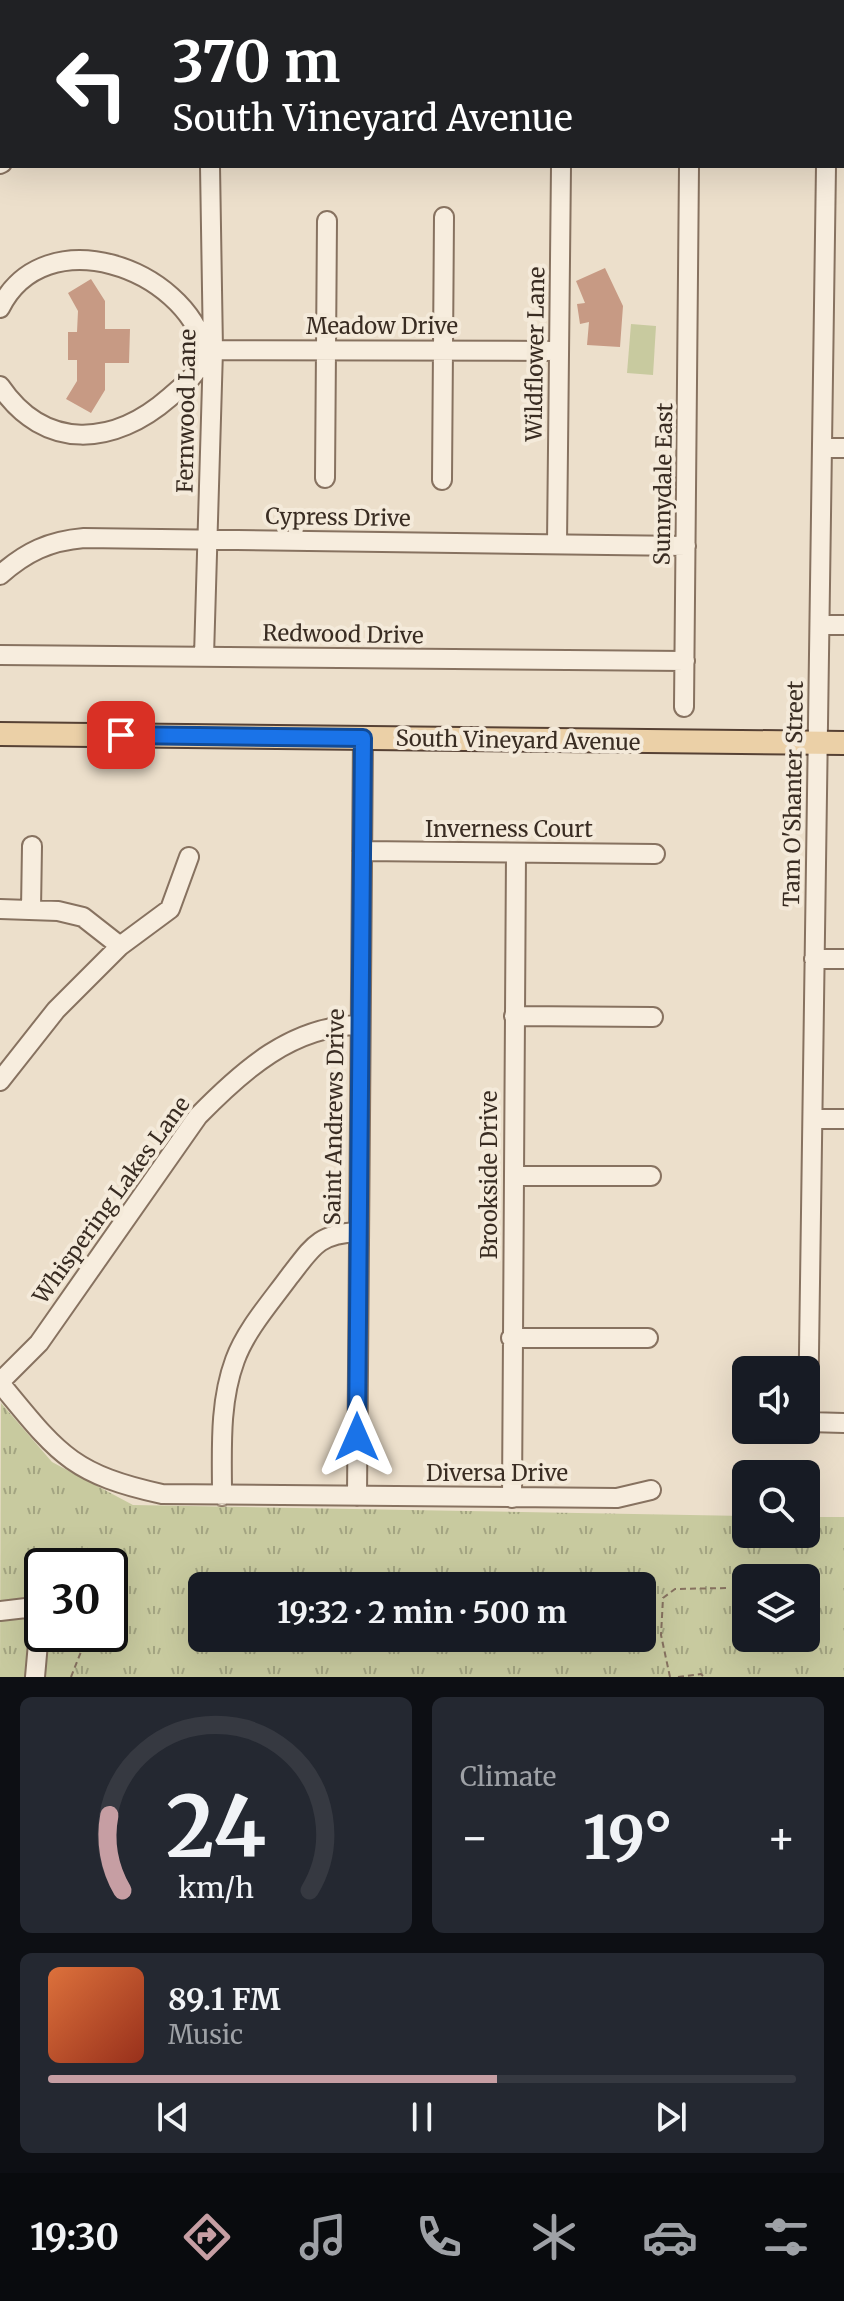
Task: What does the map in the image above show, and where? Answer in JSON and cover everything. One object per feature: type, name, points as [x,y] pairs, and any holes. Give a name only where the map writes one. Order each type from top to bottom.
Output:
[{"type":"main road","name":"South Vineyard Avenue","points":[[0,734],[844,743]]},
{"type":"street","name":"Fernwood Lane","points":[[204,656],[208,540],[210,168]]},
{"type":"street","name":"Wildflower Lane","points":[[557,543],[561,168]]},
{"type":"street","name":"Sunnydale East","points":[[684,707],[689,168]]},
{"type":"street","name":"Tam O'Shanter Street","points":[[809,1356],[816,743],[823,448],[834,267],[826,168]]},
{"type":"street","points":[[442,480],[444,217]]},
{"type":"street","points":[[325,478],[327,221]]},
{"type":"street","points":[[0,308],[16,286],[45,266],[65,261],[103,261],[138,272],[165,292],[192,316],[209,350],[194,378],[160,406],[133,423],[101,434],[68,434],[36,423],[21,413],[0,386]]},
{"type":"street","name":"Meadow Drive","points":[[209,350],[558,351]]},
{"type":"street","points":[[823,448],[844,448]]},
{"type":"street","name":"Cypress Drive","points":[[0,575],[33,549],[58,541],[686,546]]},
{"type":"street","points":[[821,625],[844,625]]},
{"type":"street","name":"Redwood Drive","points":[[0,655],[685,661]]},
{"type":"street","name":"Saint Andrews Drive","points":[[357,1496],[363,738]]},
{"type":"street","points":[[31,909],[32,846]]},
{"type":"street","name":"Inverness Court","points":[[362,851],[655,854]]},
{"type":"street","name":"Brookside Drive","points":[[512,1498],[516,853]]},
{"type":"street","points":[[0,1081],[56,1010],[120,946],[170,909],[189,857]]},
{"type":"street","points":[[0,909],[31,909],[83,917],[120,946]]},
{"type":"street","points":[[814,959],[844,959]]},
{"type":"street","points":[[514,1016],[653,1017]]},
{"type":"street","name":"Whispering Lakes Lane","points":[[0,1382],[39,1343],[198,1116],[229,1084],[292,1039],[328,1026],[359,1025]]},
{"type":"street","points":[[813,1119],[844,1119]]},
{"type":"street","points":[[515,1176],[651,1176]]},
{"type":"street","points":[[222,1496],[223,1410],[235,1359],[257,1321],[317,1241],[333,1233],[357,1232]]},
{"type":"street","points":[[511,1338],[648,1338]]},
{"type":"street","name":"Diversa Drive","points":[[0,1382],[58,1452],[80,1468],[132,1488],[162,1494],[617,1498],[651,1490]]},
{"type":"street","points":[[820,1422],[844,1423]]},
{"type":"street","points":[[0,1611],[26,1608],[37,1614],[39,1632],[35,1677]]},
{"type":"path","points":[[670,1677],[661,1635],[663,1598],[675,1589],[727,1588]]},
{"type":"path","points":[[71,1677],[81,1652]]},
{"type":"path","points":[[678,1677],[701,1674],[704,1677]]},
{"type":"green space","points":[[631,324],[656,326],[653,375],[627,373]]},
{"type":"green space","points":[[1,1403],[52,1462],[133,1505],[732,1516],[732,1548],[820,1548],[820,1517],[844,1517],[844,1677],[0,1677]]},
{"type":"building","points":[[605,268],[623,306],[620,347],[587,345],[589,322],[580,324],[577,304],[585,303],[576,281]]},
{"type":"building","points":[[91,279],[105,301],[105,329],[130,329],[129,363],[105,363],[105,390],[91,413],[66,399],[77,381],[77,360],[68,360],[68,332],[77,332],[78,311],[68,293]]},
{"type":"route","points":[[121,735],[363,738],[357,1437]]}]
